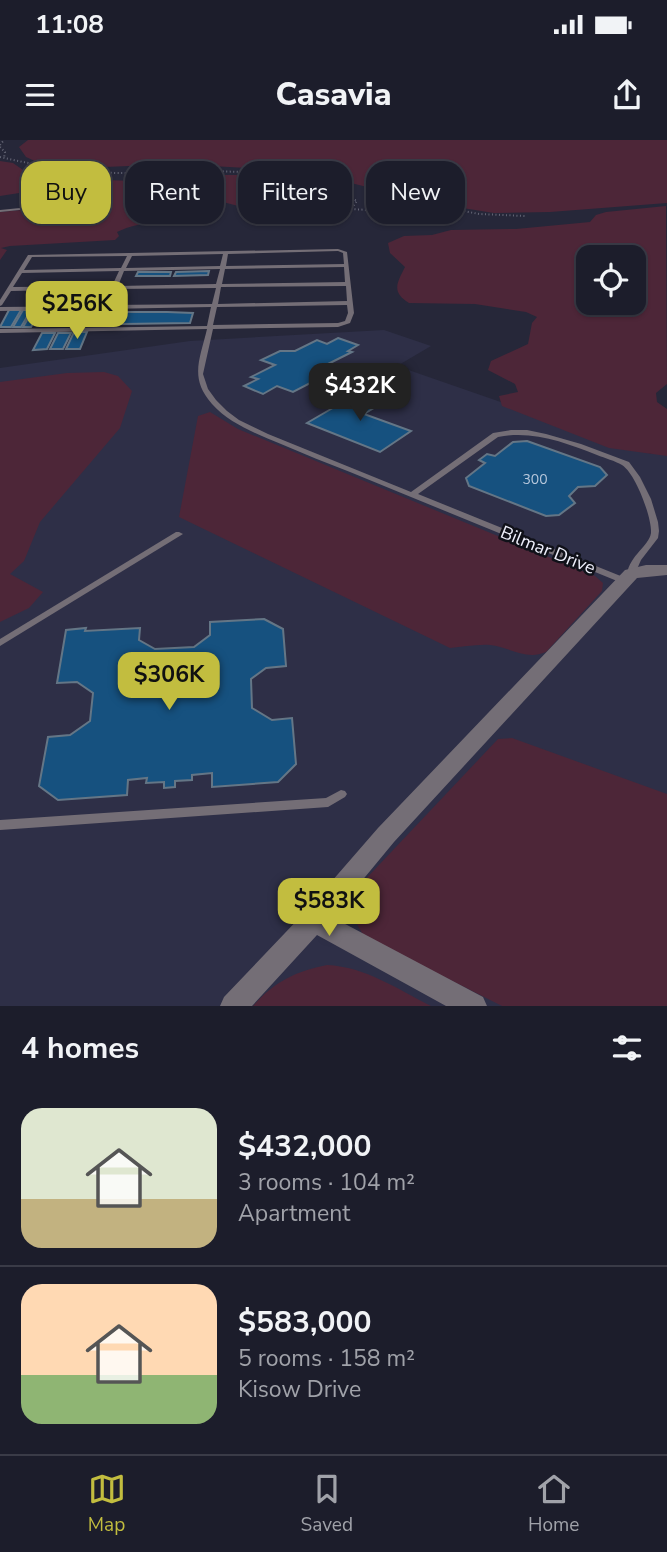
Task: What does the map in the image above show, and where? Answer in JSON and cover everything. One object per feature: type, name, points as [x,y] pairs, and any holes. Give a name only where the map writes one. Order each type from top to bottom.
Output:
[{"type":"street","points":[[234,1006],[314,920],[386,835],[628,577],[646,570],[667,570]]},
{"type":"street","points":[[314,920],[473,1006]]},
{"type":"lane","points":[[0,211],[21,209]]},
{"type":"lane","points":[[0,331],[338,326],[348,321],[350,303],[345,252],[338,250],[34,256],[27,257],[0,306],[350,303]]},
{"type":"lane","name":"Bilmar Drive","points":[[226,252],[200,374],[202,385],[222,412],[283,442],[412,495],[628,577]]},
{"type":"lane","points":[[105,307],[130,254]]},
{"type":"lane","points":[[19,272],[346,265]]},
{"type":"lane","points":[[9,289],[348,284]]},
{"type":"lane","points":[[412,495],[496,435],[506,432],[533,432],[626,464],[639,480],[656,528],[654,537],[633,562],[628,577]]},
{"type":"lane","points":[[0,643],[179,534]]},
{"type":"lane","points":[[0,825],[328,802],[341,794]]},
{"type":"path","points":[[4,140],[0,146],[5,152],[4,158]]},
{"type":"path","points":[[0,157],[46,168],[123,173],[238,170]]},
{"type":"path","points":[[352,209],[368,210],[401,201],[414,201],[480,214],[525,216]]},
{"type":"shaded area","points":[[28,140],[667,140],[667,203],[550,212],[494,213],[465,208],[465,161],[366,161],[366,187],[352,183],[352,161],[238,161],[238,167],[224,167],[224,161],[125,161],[125,166],[111,167],[111,161],[35,161],[26,157],[19,147]]},
{"type":"shaded area","points":[[0,161],[13,163],[21,169],[21,193],[0,196]]},
{"type":"shaded area","points":[[224,175],[238,175],[238,206],[224,202]]},
{"type":"shaded area","points":[[111,180],[125,181],[125,224],[142,224],[117,232],[119,236],[115,240],[1,248],[7,250],[0,260],[0,212],[21,210],[21,224],[111,224]]},
{"type":"shaded area","points":[[666,206],[667,384],[656,393],[657,402],[667,409],[667,456],[609,448],[502,406],[499,396],[518,392],[515,384],[488,370],[491,361],[528,344],[532,323],[537,317],[526,312],[475,304],[409,303],[398,291],[398,283],[405,267],[390,253],[388,243],[404,236],[432,235],[451,230],[516,229],[590,222],[596,215]]},
{"type":"shaded area","points":[[384,330],[431,346],[397,366],[651,454],[667,452],[667,1006],[0,1006],[0,368],[190,341]]},
{"type":"shaded area","points":[[104,372],[118,376],[132,391],[120,428],[40,522],[24,561],[10,574],[43,592],[29,608],[0,622],[0,382],[67,373]]},
{"type":"shaded area","points":[[210,412],[238,429],[595,576],[603,583],[602,591],[546,652],[532,655],[490,645],[450,648],[179,517],[198,416]]},
{"type":"shaded area","points":[[512,738],[667,794],[667,1006],[502,1006],[365,937],[360,930],[354,912],[360,885],[498,739]]},
{"type":"shaded area","points":[[327,965],[368,974],[431,1006],[253,1006],[269,990],[286,979]]},
{"type":"building","points":[[209,271],[208,275],[174,276],[176,272]]},
{"type":"building","points":[[138,272],[171,272],[170,276],[136,276]]},
{"type":"building","points":[[9,310],[21,310],[11,327],[0,327]]},
{"type":"building","points":[[23,310],[31,310],[21,327],[13,327]]},
{"type":"building","points":[[33,310],[41,310],[31,327],[23,327]]},
{"type":"building","points":[[126,312],[193,313],[190,323],[122,324]]},
{"type":"building","points":[[74,332],[87,332],[80,349],[66,349]]},
{"type":"building","points":[[42,333],[55,333],[47,349],[33,350]]},
{"type":"building","points":[[58,333],[71,333],[63,349],[50,349]]},
{"type":"building","points":[[338,338],[358,345],[348,351],[352,352],[330,363],[335,365],[313,377],[318,379],[293,392],[277,386],[263,394],[244,386],[258,379],[251,377],[275,365],[261,360],[280,351],[295,351],[317,340],[327,344]]},
{"type":"building","points":[[362,391],[387,400],[364,414],[411,431],[380,452],[307,423]]},
{"type":"building","points":[[527,441],[600,467],[607,475],[595,486],[578,487],[569,496],[575,503],[559,515],[546,516],[469,486],[466,478],[485,463],[479,460],[487,454],[495,456],[513,442]]},
{"type":"building","points":[[264,619],[283,629],[286,666],[266,668],[251,679],[252,708],[272,720],[292,718],[296,764],[278,782],[212,787],[212,773],[192,775],[192,780],[175,781],[175,787],[164,788],[164,782],[146,783],[147,778],[128,780],[127,795],[58,800],[39,786],[48,737],[70,735],[90,721],[93,693],[77,682],[57,683],[66,630],[140,628],[139,640],[155,649],[194,647],[210,635],[210,622]]}]
